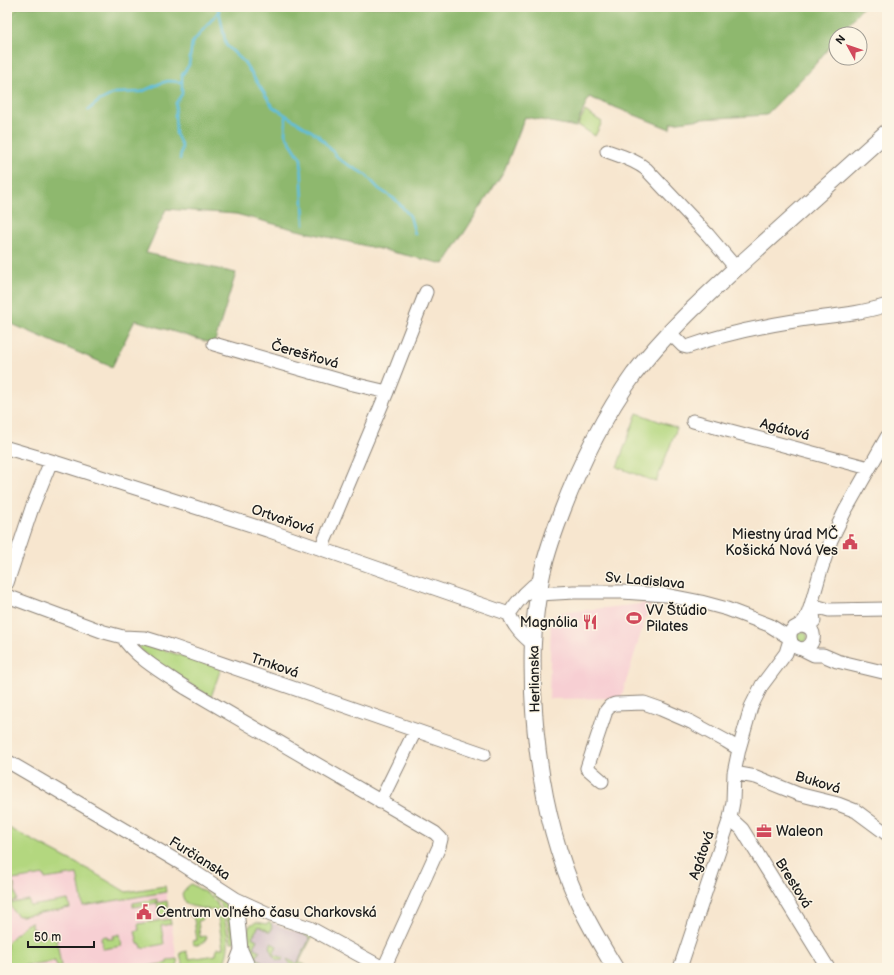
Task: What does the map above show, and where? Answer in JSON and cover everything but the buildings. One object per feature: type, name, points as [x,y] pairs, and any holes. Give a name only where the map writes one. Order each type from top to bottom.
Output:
[{"type":"main road","name":"Herlianska","points":[[614,968],[597,939],[577,898],[561,857],[549,816],[536,740],[533,684],[533,644],[540,587],[551,541],[570,491],[588,450],[612,407],[635,373],[657,346],[695,306],[831,181],[887,132]]},
{"type":"street","points":[[607,151],[640,164],[646,169],[708,235],[736,268]]},
{"type":"street","points":[[321,549],[387,392],[426,292]]},
{"type":"street","points":[[669,332],[683,346],[687,346],[745,330],[794,321],[849,314],[887,305]]},
{"type":"street","name":"Čerešňová","points":[[214,344],[349,383],[387,392]]},
{"type":"street","name":"Agátová","points":[[693,421],[870,468]]},
{"type":"street","points":[[886,439],[845,510],[831,540],[811,605],[813,614],[800,638],[814,655],[823,655],[837,661],[887,673]]},
{"type":"street","name":"Ortvaňová","points":[[7,448],[267,530],[509,614]]},
{"type":"street","points":[[7,583],[32,508],[51,461]]},
{"type":"street","points":[[533,644],[519,632],[509,614],[529,588],[540,587]]},
{"type":"street","name":"Sv. Ladislava","points":[[540,587],[582,592],[622,592],[666,595],[727,609],[800,638]]},
{"type":"street","name":"Trnková","points":[[7,596],[104,632],[123,637],[145,638],[171,646],[484,754]]},
{"type":"street","points":[[811,605],[829,610],[887,610]]},
{"type":"street","name":"Agátová","points":[[680,968],[730,818],[733,802],[734,773],[739,749],[754,702],[762,685],[800,638],[819,616],[829,610]]},
{"type":"street","points":[[123,637],[135,652],[186,688],[435,833],[441,840],[384,968]]},
{"type":"street","points":[[602,781],[587,768],[606,711],[610,706],[615,704],[641,703],[661,709],[698,726],[739,749]]},
{"type":"street","points":[[380,802],[415,731]]},
{"type":"street","name":"Furčianska","points":[[7,761],[175,860],[236,899],[271,915],[310,928],[384,968]]},
{"type":"street","name":"Buková","points":[[734,773],[756,777],[798,794],[838,804],[856,811],[887,834]]},
{"type":"street","name":"Brestová","points":[[730,818],[742,830],[828,968]]},
{"type":"street","points":[[236,899],[241,950],[241,967]]},
{"type":"shaded area","points":[[650,603],[621,698],[549,699],[552,617],[559,613]]},
{"type":"shaded area","points":[[7,827],[91,871],[126,892],[165,886],[177,959],[167,960],[167,963],[138,968],[7,968]]},
{"type":"shaded area","points":[[270,922],[302,934],[313,935],[299,962],[311,968],[260,967],[256,958],[252,938],[259,926],[269,932]]},
{"type":"green space","points":[[7,7],[19,7],[7,20]]},
{"type":"green space","points":[[19,7],[863,7],[847,26],[828,26],[828,49],[812,68],[766,115],[702,119],[671,123],[670,129],[589,97],[576,127],[525,117],[504,171],[444,264],[293,229],[236,214],[166,209],[146,253],[236,273],[214,344],[135,320],[112,367],[7,322],[7,20]]},
{"type":"green space","points":[[585,111],[602,122],[595,136],[578,125]]},
{"type":"green space","points":[[637,413],[677,428],[656,482],[617,467]]},
{"type":"green space","points":[[800,632],[804,632],[806,633],[806,641],[800,642],[797,639],[797,635]]},
{"type":"green space","points":[[141,643],[221,668],[211,697],[156,663],[139,648]]},
{"type":"green space","points":[[7,827],[91,871],[126,892],[165,886],[166,892],[83,906],[77,874],[45,879],[44,875],[7,881]]},
{"type":"green space","points":[[198,881],[218,894],[226,906],[233,927],[235,942],[231,942],[228,922],[222,907],[211,894],[195,882]]},
{"type":"green space","points":[[7,884],[14,884],[17,900],[12,901],[12,903],[29,900],[30,906],[68,900],[70,908],[18,916],[14,912],[11,905],[8,896]]},
{"type":"green space","points":[[191,884],[212,898],[223,915],[228,934],[228,944],[225,961],[220,968],[183,968],[180,953],[186,951],[189,959],[216,955],[217,948],[223,948],[217,911],[191,906],[185,902],[182,895],[186,888]]},
{"type":"green space","points":[[157,899],[157,903],[133,907],[133,903]]},
{"type":"green space","points":[[167,901],[169,915],[160,917],[157,903]]},
{"type":"green space","points":[[188,914],[201,916],[202,918],[202,920],[198,921],[200,937],[207,937],[203,943],[199,945],[193,944],[192,941],[197,940],[194,919]]},
{"type":"green space","points":[[170,919],[171,924],[161,926],[164,944],[142,948],[141,944],[138,944],[135,931],[139,930],[138,924]]},
{"type":"green space","points":[[31,922],[33,929],[35,929],[36,938],[56,935],[61,966],[57,966],[55,961],[7,968],[7,943],[24,926]]},
{"type":"green space","points":[[257,922],[267,924],[269,922],[271,923],[272,929],[270,932],[259,926],[252,937],[257,940],[253,947],[260,951],[256,958],[263,962],[260,967],[262,968],[259,968],[253,961],[248,938],[248,930],[250,926]]},
{"type":"green space","points":[[305,932],[313,935],[299,962],[311,968],[301,968],[291,965],[287,959],[297,964],[310,938],[303,934]]},
{"type":"green space","points":[[120,934],[122,946],[103,949],[101,937],[107,936],[108,939],[113,939],[113,936]]},
{"type":"green space","points":[[271,943],[277,946],[273,954],[284,958],[282,960],[277,960],[271,952]]},
{"type":"green space","points":[[177,959],[178,968],[138,968],[167,963],[167,960]]},
{"type":"waterway","points":[[180,159],[182,146],[176,134],[175,115],[176,103],[182,94],[182,75],[189,65],[192,43],[219,11],[217,7]]},
{"type":"waterway","points":[[219,11],[226,45],[244,62],[273,107],[319,136],[340,160],[366,175],[379,189],[396,200],[410,216],[415,234]]},
{"type":"waterway","points":[[88,110],[99,101],[115,93],[141,92],[168,81],[182,82]]},
{"type":"waterway","points":[[286,116],[285,134],[301,159],[304,224]]},
{"type":"place","name":"Miestny úrad MČ Košická Nová Ves","points":[[850,542]]},
{"type":"place","name":"VV Štúdio Pilates","points":[[634,618]]},
{"type":"place","name":"Magnólia","points":[[590,622]]},
{"type":"place","name":"Waleon","points":[[764,831]]},
{"type":"place","name":"Centrum voľného času Charkovská","points":[[144,912]]}]
